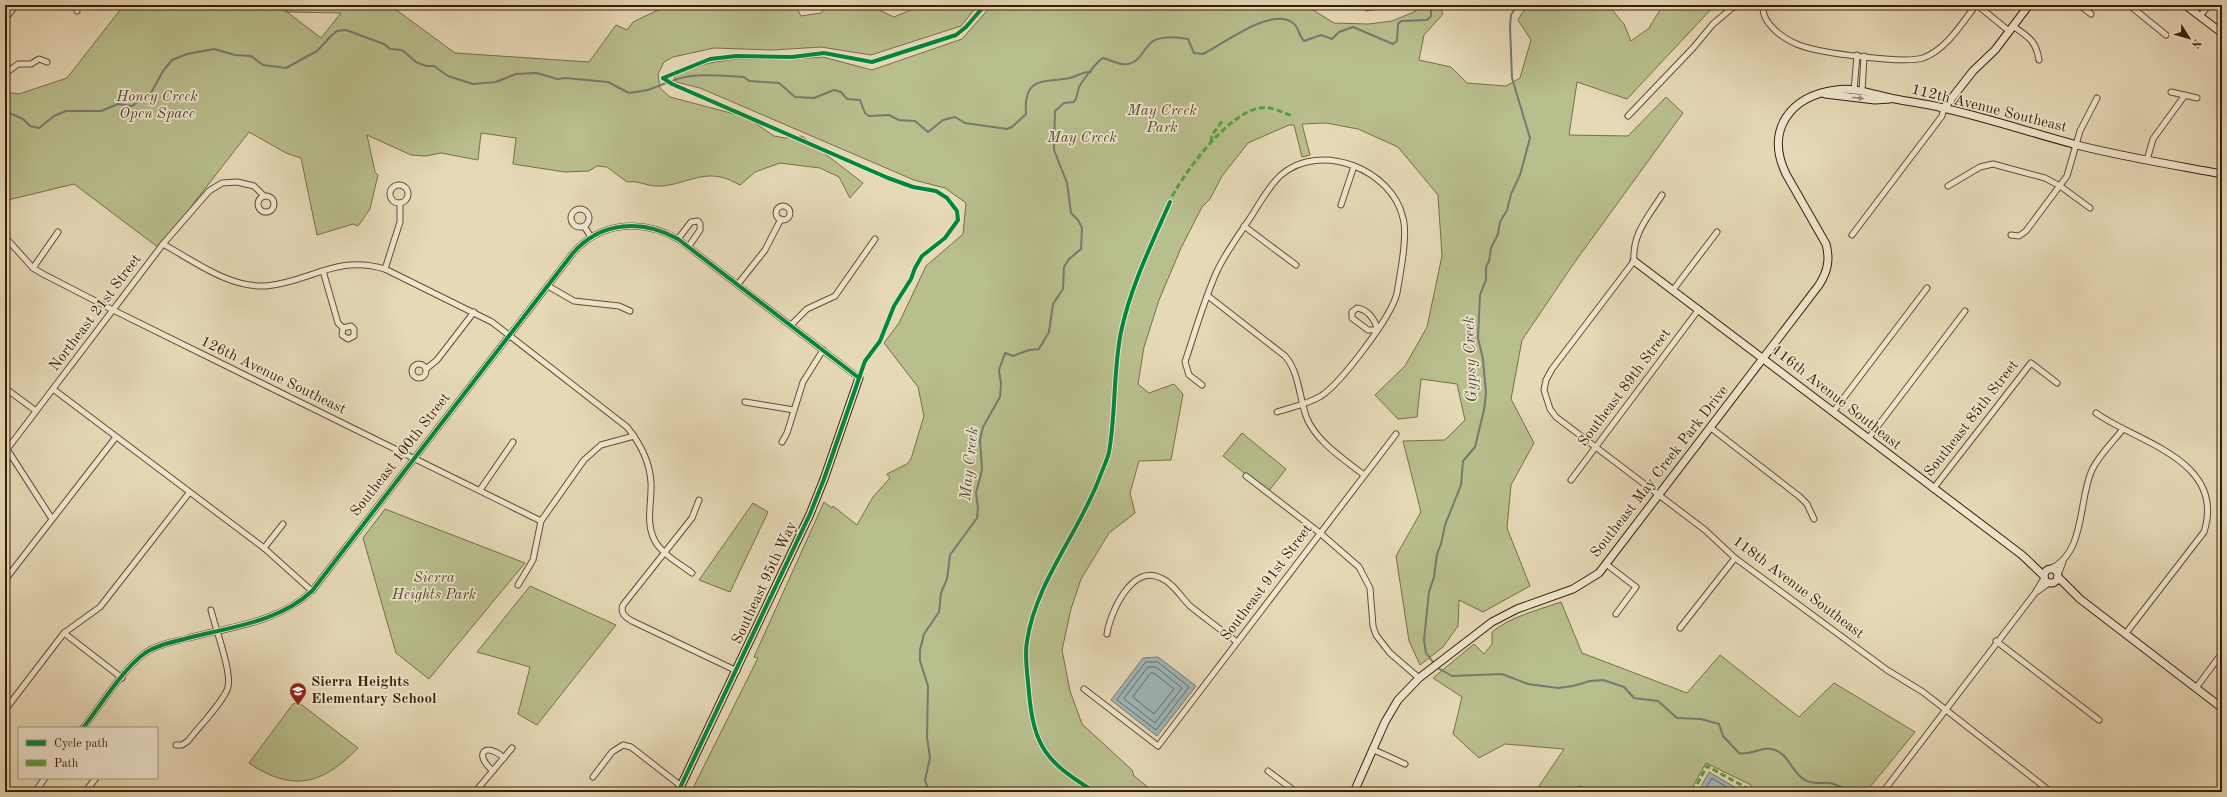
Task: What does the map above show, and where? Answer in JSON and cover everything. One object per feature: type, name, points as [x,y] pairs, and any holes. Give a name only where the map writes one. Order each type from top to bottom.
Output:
[{"type":"street","points":[[5,18],[16,5]]},
{"type":"street","points":[[75,5],[77,11]]},
{"type":"street","points":[[1628,116],[1693,48],[1713,24],[1732,8],[1742,5]]},
{"type":"street","points":[[1754,5],[1763,5],[1764,18],[1792,42],[1808,48],[1864,56],[1914,60],[1932,54],[1945,44],[1977,5],[2033,41],[2038,49],[2039,60]]},
{"type":"street","points":[[1852,235],[1942,116],[1944,108],[1973,71],[1995,50],[2029,5]]},
{"type":"street","points":[[2078,5],[2091,14]]},
{"type":"street","points":[[2129,5],[2166,35]]},
{"type":"street","points":[[2185,5],[2222,33]]},
{"type":"street","points":[[2200,16],[2208,5]]},
{"type":"street","points":[[1854,91],[1857,55]]},
{"type":"street","points":[[1862,91],[1864,56]]},
{"type":"street","points":[[5,71],[21,63],[31,64],[39,59],[47,62]]},
{"type":"street","name":"112th Avenue Southeast","points":[[1809,97],[1836,90],[1862,91],[1894,99],[1944,108],[2078,145],[2222,174]]},
{"type":"street","points":[[2171,92],[2197,98]]},
{"type":"street","name":"112th Avenue Southeast","points":[[1822,94],[1875,100],[1894,99]]},
{"type":"street","points":[[2147,160],[2153,139],[2185,95]]},
{"type":"street","name":"Southeast May Creek Park Drive","points":[[1354,792],[1372,749],[1394,706],[1419,678],[1492,622],[1517,609],[1580,586],[1593,578],[1606,564],[1814,292],[1828,268],[1828,252],[1826,244],[1786,174],[1781,163],[1778,147],[1780,129],[1788,114],[1809,97]]},
{"type":"street","points":[[2011,234],[2019,236],[2026,231],[2060,186],[2070,167],[2083,125],[2097,98]]},
{"type":"street","points":[[1202,385],[1189,375],[1185,362],[1217,271],[1244,226],[1274,183],[1290,168],[1308,161],[1332,160],[1354,166],[1382,182],[1398,203],[1403,217],[1404,232],[1397,293],[1392,309],[1336,384],[1320,397],[1277,412]]},
{"type":"street","points":[[1948,186],[1980,167],[1993,164],[2035,175],[2060,186],[2090,208]]},
{"type":"street","points":[[1340,205],[1354,166]]},
{"type":"street","name":"Northeast 21st Street","points":[[6,451],[163,244],[209,191],[222,183],[237,182],[254,186],[264,196]]},
{"type":"street","points":[[1634,261],[1636,237],[1662,196]]},
{"type":"street","points":[[385,269],[400,222],[400,202]]},
{"type":"street","points":[[738,284],[764,250],[781,219]]},
{"type":"street","points":[[678,239],[691,222],[698,222],[700,224],[700,230],[689,246]]},
{"type":"street","points":[[584,226],[590,237],[609,229],[630,225],[657,229],[678,239],[792,325],[859,378]]},
{"type":"street","points":[[1244,226],[1296,265]]},
{"type":"street","points":[[33,268],[58,232]]},
{"type":"street","points":[[1673,290],[1717,232]]},
{"type":"street","name":"126th Avenue Southeast","points":[[5,236],[33,268],[113,310],[541,521]]},
{"type":"street","name":"Southeast 100th Street","points":[[84,727],[134,662],[156,647],[267,618],[282,612],[301,601],[312,591],[413,458],[573,254],[590,237]]},
{"type":"street","points":[[792,325],[807,309],[835,296],[875,239]]},
{"type":"street","points":[[163,244],[225,278],[243,284],[267,286],[352,263],[373,265],[385,269],[474,312],[510,335],[619,419],[634,436],[645,456],[650,474],[649,511],[652,534],[659,547],[692,573]]},
{"type":"street","name":"116th Avenue Southeast","points":[[1634,261],[1932,489],[2022,555],[2038,568],[2047,580],[2080,598]]},
{"type":"street","name":"118th Avenue Southeast","points":[[1634,261],[1552,369],[1546,380],[1544,390],[1550,409],[1556,417],[1705,530],[1735,558],[1887,670],[1923,692],[1945,711],[2051,792]]},
{"type":"street","points":[[323,271],[338,323],[343,328]]},
{"type":"street","points":[[548,286],[574,301],[619,306],[630,311]]},
{"type":"street","points":[[1833,412],[1926,288]]},
{"type":"street","points":[[1208,296],[1285,356],[1292,367],[1307,417],[1318,435],[1364,475]]},
{"type":"street","points":[[1357,308],[1363,308],[1376,321],[1377,330],[1368,330],[1361,323],[1355,321],[1352,318],[1352,312],[1357,308]]},
{"type":"street","name":"Southeast 89th Street","points":[[1571,480],[1698,309]]},
{"type":"street","points":[[1868,439],[1965,311]]},
{"type":"street","points":[[426,369],[437,360],[474,312]]},
{"type":"street","points":[[782,442],[787,433],[803,382],[824,350]]},
{"type":"street","name":"Southeast 85th Street","points":[[1932,489],[2031,363],[2056,382]]},
{"type":"street","name":"Southeast 95th Way","points":[[680,789],[737,672],[810,514],[824,479],[859,378]]},
{"type":"street","points":[[5,388],[36,411]]},
{"type":"street","points":[[53,389],[189,493],[264,548],[312,591]]},
{"type":"street","points":[[745,402],[794,410]]},
{"type":"street","points":[[2096,413],[2123,429],[2160,445],[2196,471],[2206,487],[2209,499],[2209,519],[2204,532],[2126,633]]},
{"type":"street","points":[[1711,428],[1800,497],[1807,504],[1814,520]]},
{"type":"street","points":[[1883,792],[1996,642],[2035,593],[2047,580],[2058,576],[2075,539],[2091,471],[2123,429]]},
{"type":"street","name":"Southeast 91st Street","points":[[1084,689],[1158,746],[1396,434]]},
{"type":"street","points":[[518,585],[533,560],[541,521],[584,460],[594,450],[602,445],[634,436]]},
{"type":"street","points":[[5,580],[116,437]]},
{"type":"street","points":[[480,490],[513,442]]},
{"type":"street","points":[[6,451],[52,519]]},
{"type":"street","points":[[1246,476],[1320,533],[1352,560],[1364,574],[1370,588],[1373,626],[1376,635],[1390,653],[1419,678]]},
{"type":"street","points":[[5,710],[64,633],[100,607],[189,493]]},
{"type":"street","points":[[699,500],[692,518],[623,605],[622,612],[626,618],[737,672]]},
{"type":"street","points":[[264,548],[283,524]]},
{"type":"street","name":"116th Avenue Southeast","points":[[2022,555],[2049,569],[2055,570],[2058,576],[2080,598],[2222,708]]},
{"type":"street","points":[[2047,580],[2049,569],[2060,563],[2066,556]]},
{"type":"street","points":[[1680,628],[1735,558]]},
{"type":"street","points":[[1606,564],[1636,587],[1616,614]]},
{"type":"street","points":[[1107,634],[1109,621],[1130,585],[1138,578],[1152,576],[1161,577],[1190,606],[1237,642]]},
{"type":"street","points":[[176,745],[182,745],[188,741],[227,691],[228,674],[211,610]]},
{"type":"street","points":[[64,633],[122,678]]},
{"type":"street","points":[[1996,642],[2098,720]]},
{"type":"street","points":[[2196,688],[2222,653]]},
{"type":"street","points":[[593,777],[612,752],[619,746],[623,745],[631,747],[680,789]]},
{"type":"street","points":[[475,792],[512,748]]},
{"type":"street","points":[[492,771],[483,763],[482,757],[484,752],[488,749],[494,750],[504,758]]},
{"type":"street","points":[[1372,749],[1405,764]]},
{"type":"street","points":[[1268,771],[1296,792]]},
{"type":"street","points":[[35,792],[44,779]]},
{"type":"street","points":[[85,792],[95,779]]},
{"type":"green space","name":"Honey Creek Open Space","points":[[124,5],[277,5],[286,12],[291,5],[398,5],[395,9],[455,53],[589,62],[616,25],[627,30],[633,22],[662,8],[662,5],[795,5],[801,16],[821,13],[827,5],[876,5],[877,9],[894,17],[923,5],[978,5],[961,26],[871,55],[821,47],[772,50],[714,48],[673,57],[664,62],[658,74],[660,88],[670,97],[746,117],[774,136],[785,138],[802,136],[863,183],[850,198],[839,177],[820,168],[780,163],[755,172],[740,185],[725,178],[704,176],[665,186],[653,186],[635,182],[627,182],[607,167],[597,166],[589,171],[565,172],[513,164],[516,138],[481,133],[478,160],[441,153],[426,156],[411,155],[367,135],[375,172],[378,175],[370,209],[358,226],[353,224],[317,235],[301,158],[286,153],[249,132],[159,248],[74,184],[8,200],[5,178],[5,92],[19,94],[67,78]],"holes":[[[287,12],[341,13],[321,38]]]},
{"type":"green space","name":"May Creek","points":[[992,5],[1305,5],[1334,23],[1368,24],[1392,21],[1414,12],[1423,5],[1439,5],[1443,14],[1424,35],[1419,60],[1451,67],[1467,83],[1506,86],[1520,78],[1531,40],[1518,20],[1527,5],[1608,5],[1624,24],[1631,41],[1649,28],[1663,5],[1715,5],[1627,99],[1577,82],[1569,135],[1628,136],[1666,97],[1683,113],[1572,266],[1522,340],[1511,399],[1534,443],[1511,485],[1507,528],[1530,586],[1483,612],[1459,600],[1458,626],[1443,647],[1420,665],[1409,641],[1396,556],[1421,512],[1403,441],[1445,440],[1465,420],[1457,384],[1421,379],[1417,417],[1398,419],[1375,395],[1405,366],[1427,327],[1442,256],[1438,195],[1398,147],[1358,129],[1326,123],[1302,124],[1310,155],[1302,157],[1294,125],[1289,125],[1248,143],[1222,176],[1210,199],[1202,207],[1181,248],[1159,300],[1144,347],[1138,384],[1149,393],[1174,384],[1183,394],[1171,460],[1139,461],[1130,493],[1135,513],[1109,533],[1081,579],[1071,609],[1062,650],[1070,691],[1082,724],[1132,770],[1134,776],[1154,792],[691,792],[758,658],[754,657],[824,502],[832,508],[833,506],[857,525],[873,497],[890,478],[887,474],[907,464],[911,459],[924,416],[918,387],[884,343],[899,323],[926,266],[963,234],[966,203],[945,188],[914,180],[700,88],[676,82],[674,76],[678,73],[709,63],[736,59],[795,59],[823,57],[872,70],[962,39]]},
{"type":"green space","points":[[1363,5],[1405,5],[1366,11]]},
{"type":"green space","points":[[1242,433],[1286,469],[1268,492],[1223,456]]},
{"type":"green space","points":[[753,503],[768,512],[730,592],[699,580]]},
{"type":"green space","name":"Sierra Heights Park","points":[[385,509],[525,563],[429,679],[396,653],[363,538]]},
{"type":"green space","points":[[530,586],[616,625],[537,725],[518,714],[530,667],[477,652]]},
{"type":"green space","points":[[1561,602],[1582,653],[1687,693],[1720,655],[1799,717],[1834,683],[1915,732],[1866,792],[1759,792],[1749,784],[1706,763],[1690,792],[1588,792],[1582,786],[1554,792],[1535,792],[1564,749],[1505,744],[1479,758],[1453,734],[1462,697],[1433,678],[1474,644],[1484,654],[1492,644],[1492,632],[1507,622],[1525,614]]},
{"type":"green space","points":[[298,702],[358,748],[332,770],[307,780],[294,781],[280,778],[265,772],[249,763],[293,704]]},
{"type":"water","points":[[1158,657],[1196,686],[1157,736],[1111,700],[1143,658]]},
{"type":"water","points":[[1709,772],[1743,792],[1698,792]]},
{"type":"waterway","name":"May Creek","points":[[929,792],[925,780],[930,758],[927,737],[928,686],[920,661],[920,650],[924,634],[939,612],[941,593],[947,579],[950,555],[977,518],[978,508],[976,493],[982,470],[980,440],[983,427],[1000,397],[1001,384],[999,370],[1005,353],[1013,356],[1029,350],[1039,349],[1049,332],[1053,304],[1063,289],[1064,267],[1069,259],[1081,249],[1082,228],[1078,220],[1071,213],[1067,183],[1054,150],[1055,111],[1064,103],[1074,102],[1079,87],[1100,60],[1103,58],[1122,64],[1132,63],[1136,61],[1156,39],[1170,37],[1188,39],[1194,53],[1203,54],[1248,28],[1273,19],[1284,19],[1295,25],[1304,41],[1321,35],[1332,39],[1339,32],[1353,27],[1393,44],[1397,41],[1398,24],[1401,21],[1427,20],[1431,16],[1431,5]]},
{"type":"waterway","name":"Gypsy Creek","points":[[1433,662],[1426,653],[1424,640],[1429,592],[1434,577],[1437,554],[1445,525],[1461,485],[1463,461],[1475,447],[1484,410],[1486,393],[1483,359],[1478,338],[1480,295],[1486,280],[1486,267],[1489,261],[1491,248],[1498,234],[1500,222],[1507,210],[1511,194],[1520,175],[1530,138],[1512,78],[1510,26],[1511,15],[1517,5]]},
{"type":"waterway","points":[[5,111],[23,119],[30,126],[39,128],[54,116],[66,111],[101,111],[118,104],[132,106],[151,93],[163,71],[172,60],[187,54],[214,49],[235,55],[251,56],[263,65],[286,68],[317,51],[337,31],[346,30],[384,44],[390,49],[402,50],[416,62],[426,66],[434,66],[448,76],[473,84],[496,82],[516,74],[537,73],[557,79],[565,78],[608,82],[629,93],[648,90],[666,83]]},
{"type":"waterway","points":[[672,81],[689,76],[717,75],[744,77],[749,81],[779,83],[795,97],[814,98],[834,90],[841,92],[847,99],[860,100],[865,113],[869,116],[889,115],[899,120],[915,121],[928,132],[943,120],[955,117],[965,123],[1007,129],[1012,127],[1026,114],[1026,101],[1028,93],[1032,87],[1044,81],[1070,78],[1083,73],[1091,72]]},
{"type":"waterway","name":"Gypsy Creek","points":[[1438,668],[1452,676],[1502,674],[1528,684],[1558,688],[1573,686],[1590,681],[1603,680],[1624,687],[1634,698],[1658,701],[1677,718],[1701,719],[1719,724],[1723,736],[1739,753],[1744,754],[1766,749],[1775,750],[1780,752],[1797,773],[1808,782],[1830,783],[1853,792]]},
{"type":"marked path","points":[[1168,204],[1195,162],[1220,133],[1234,121],[1247,112],[1260,108],[1268,108],[1292,116]]},
{"type":"marked path","points":[[1211,142],[1212,135],[1223,120]]},
{"type":"marked path","points":[[1693,792],[1707,766],[1754,792]]},
{"type":"cycle path","points":[[663,78],[710,59],[736,56],[792,57],[824,53],[872,62],[956,35],[966,27],[985,5]]},
{"type":"cycle path","points":[[663,78],[672,84],[888,178],[913,187],[936,191],[947,198],[957,211],[958,220],[945,238],[922,256],[911,279],[894,306],[880,341],[865,361],[824,479],[810,514],[678,792]]},
{"type":"cycle path","points":[[1095,792],[1079,782],[1055,763],[1046,753],[1040,741],[1031,712],[1026,667],[1026,647],[1032,619],[1039,599],[1058,558],[1090,499],[1109,452],[1113,422],[1118,347],[1125,315],[1142,266],[1170,202]]},
{"type":"cycle path","points":[[84,727],[112,688],[136,660],[155,647],[270,617],[285,610],[312,591],[573,253],[584,242],[596,234],[622,226],[636,226],[650,228],[678,239],[859,378]]},
{"type":"place","name":"Sierra Heights Elementary School","points":[[298,706]]},
{"type":"park label","name":"May Creek Park","points":[[1162,120]]}]
